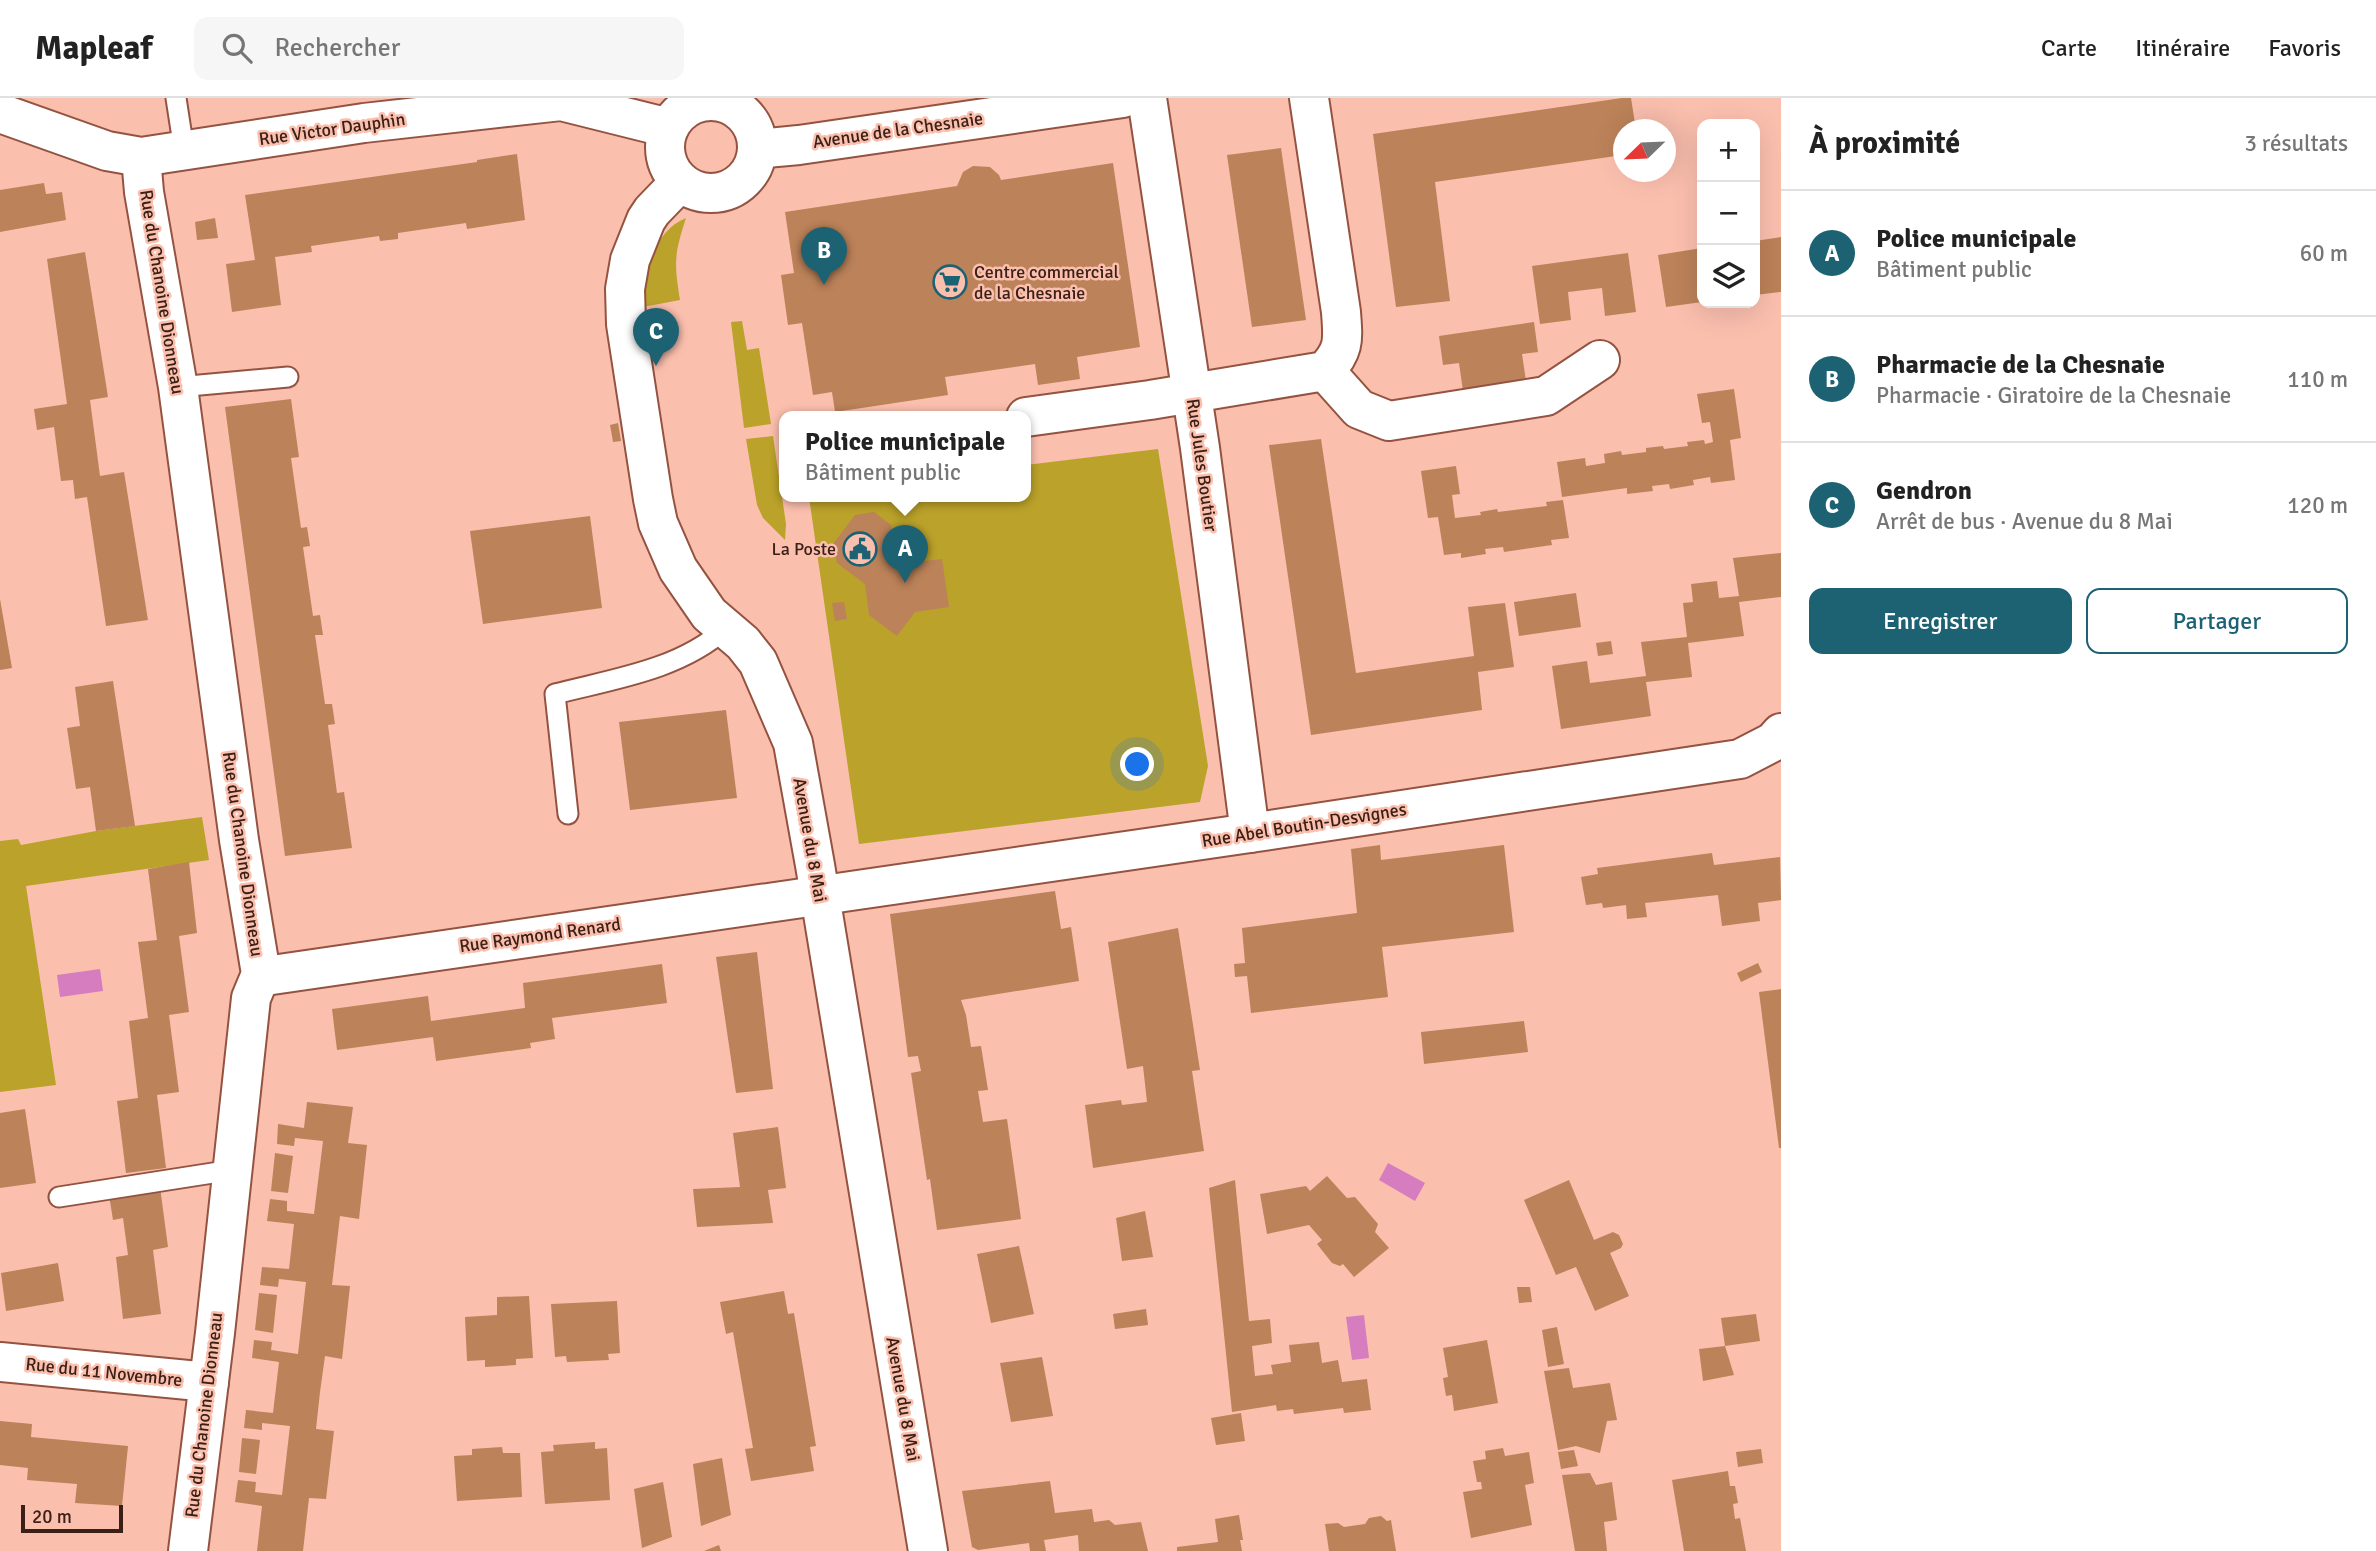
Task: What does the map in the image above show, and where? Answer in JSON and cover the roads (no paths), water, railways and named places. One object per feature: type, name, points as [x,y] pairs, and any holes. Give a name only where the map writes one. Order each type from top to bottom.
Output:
[{"type":"street","name":"Avenue de la Chesnaie","points":[[757,149],[1123,98]]},
{"type":"street","name":"Rue Jules Boutier","points":[[1147,98],[1192,393],[1250,834]]},
{"type":"street","points":[[1031,416],[1325,371],[1338,357],[1343,336],[1309,98]]},
{"type":"street","points":[[704,100],[727,104],[742,113],[755,132],[757,149],[756,160],[747,176],[729,190],[705,194],[692,190],[672,173],[665,157],[665,139],[668,128],[681,112],[704,100]]},
{"type":"street","name":"Rue Victor Dauphin","points":[[0,113],[107,151],[141,157],[362,110],[561,101],[668,128]]},
{"type":"street","name":"Rue du Chanoine Dionneau","points":[[141,157],[144,192],[178,387],[239,840],[261,974],[251,998],[188,1551]]},
{"type":"street","name":"Avenue du 8 Mai","points":[[680,182],[652,211],[634,248],[625,289],[626,324],[658,523],[667,547],[685,580],[709,614],[743,643],[758,662],[793,743],[929,1551]]},
{"type":"street","points":[[1325,371],[1359,409],[1389,421],[1546,396],[1600,359]]},
{"type":"street","name":"Rue Abel Boutin-Desvignes","points":[[819,895],[1250,834],[1740,759],[1773,742],[1781,733]]},
{"type":"street","name":"Rue Raymond Renard","points":[[261,974],[272,975],[819,895]]},
{"type":"street","name":"Rue du 11 Novembre","points":[[0,1362],[209,1382]]},
{"type":"lane","points":[[176,98],[184,150]]},
{"type":"lane","points":[[178,387],[288,377]]},
{"type":"lane","points":[[568,814],[555,695],[660,667],[713,640],[725,629]]},
{"type":"lane","points":[[59,1197],[232,1170]]},
{"type":"place","name":"Centre commercial de la Chesnaie","points":[[950,282]]},
{"type":"place","name":"Pharmacie de la Chesnaie","points":[[824,285]]},
{"type":"place","name":"Gendron","points":[[656,366]]},
{"type":"place","name":"La Poste","points":[[860,549]]},
{"type":"place","name":"Police municipale","points":[[905,583]]}]
